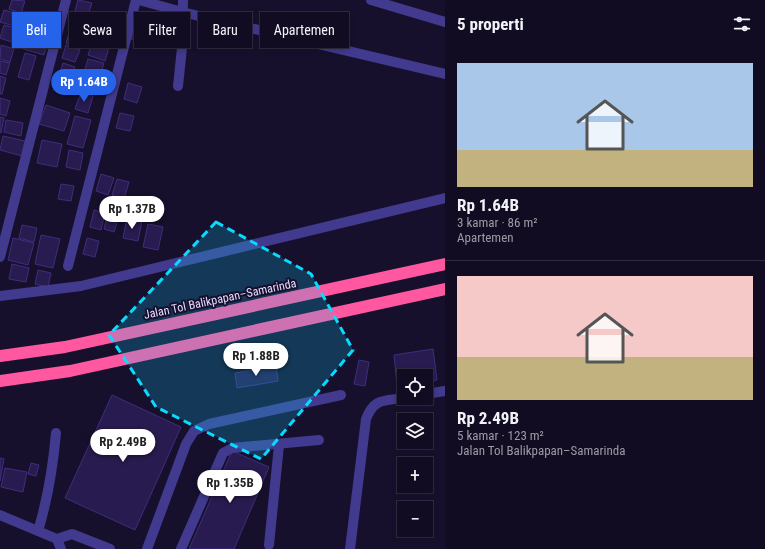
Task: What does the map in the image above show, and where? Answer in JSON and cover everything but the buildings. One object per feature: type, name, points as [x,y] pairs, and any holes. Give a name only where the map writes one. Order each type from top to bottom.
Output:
[{"type":"highway","name":"Jalan Tol Balikpapan–Samarinda","points":[[0,356],[65,347],[445,264]]},
{"type":"highway","points":[[0,381],[70,371],[445,289]]},
{"type":"street","points":[[0,257],[66,0]]},
{"type":"street","points":[[68,266],[136,0]]},
{"type":"street","points":[[139,0],[182,12],[183,0]]},
{"type":"street","points":[[371,0],[445,22]]},
{"type":"street","points":[[190,14],[445,74]]},
{"type":"street","points":[[178,86],[182,48]]},
{"type":"street","points":[[0,296],[82,286],[445,198]]},
{"type":"street","points":[[433,393],[445,391]]},
{"type":"street","points":[[147,549],[186,444],[194,431],[209,424],[340,395]]},
{"type":"street","points":[[350,549],[366,419],[370,408],[378,402],[397,399]]},
{"type":"street","points":[[38,531],[47,501],[52,473],[56,433]]},
{"type":"street","points":[[181,549],[223,454],[232,448],[279,445],[319,440]]},
{"type":"street","points":[[269,545],[279,445]]},
{"type":"street","points":[[0,516],[57,539],[62,549]]},
{"type":"street","points":[[57,539],[72,534],[110,549]]},
{"type":"highlighted area","points":[[216,222],[311,274],[353,350],[261,459],[156,407],[109,335]]}]
